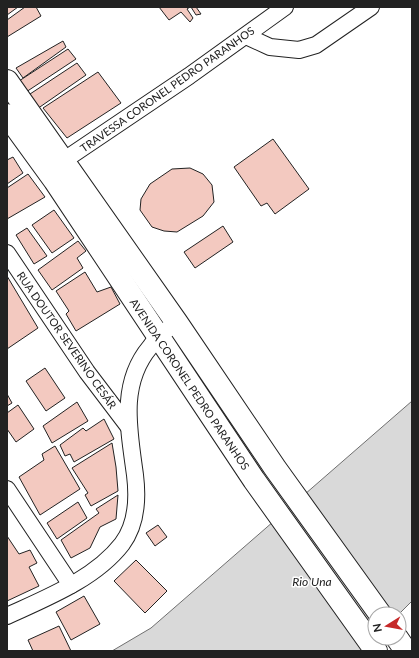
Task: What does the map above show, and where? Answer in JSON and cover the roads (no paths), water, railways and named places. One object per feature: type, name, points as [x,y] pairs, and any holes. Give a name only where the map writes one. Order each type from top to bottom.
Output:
[{"type":"main road","name":"AVENIDA CORONEL PEDRO PARANHOS","points":[[7,81],[56,166],[159,336],[254,480],[376,651]]},
{"type":"main road","name":"AVENIDA CORONEL PEDRO PARANHOS","points":[[7,115],[56,166],[177,323],[275,468],[374,606]]},
{"type":"street","name":"TRAVESSA CORONEL PEDRO PARANHOS","points":[[56,166],[246,36],[285,7]]},
{"type":"street","points":[[246,36],[270,47],[299,50],[316,45],[371,7]]},
{"type":"street","name":"RUA DOUTOR SEVERINO CESÁR","points":[[7,253],[87,372],[128,426]]},
{"type":"street","points":[[7,616],[70,586],[102,564],[122,544],[136,510],[136,484],[128,426],[129,390],[136,366],[159,336],[177,323]]},
{"type":"street","points":[[7,489],[70,586]]},
{"type":"water","name":"Rio Una","points":[[412,401],[412,601],[407,606],[367,606],[367,645],[361,651],[112,651],[151,628]]}]
